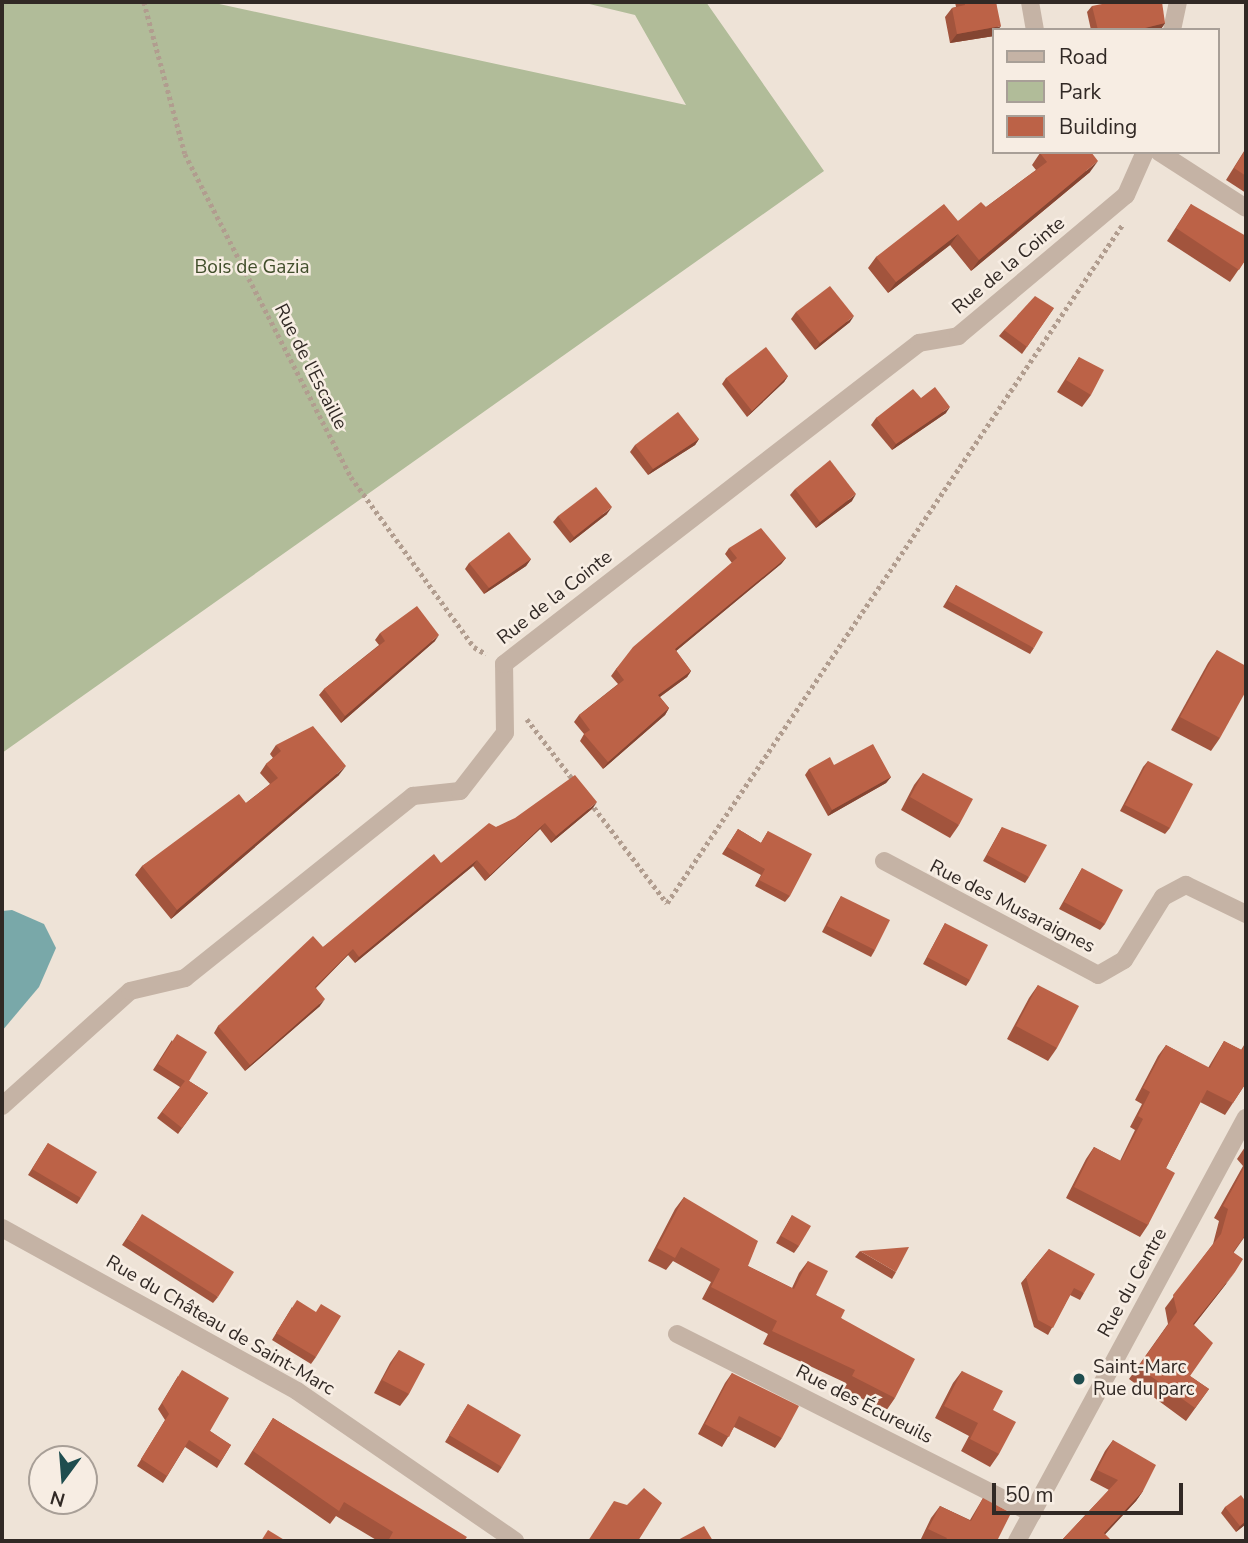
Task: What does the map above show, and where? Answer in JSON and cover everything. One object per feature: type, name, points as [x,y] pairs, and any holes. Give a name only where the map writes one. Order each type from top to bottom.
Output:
[{"type":"street","points":[[1030,2],[1035,28]]},
{"type":"street","points":[[1172,28],[1178,2]]},
{"type":"street","name":"Rue de la Cointe","points":[[2,1106],[130,991],[186,978],[412,796],[460,791],[505,733],[504,664],[919,344],[958,336],[1126,195],[1144,154]]},
{"type":"street","points":[[1162,154],[1246,208]]},
{"type":"street","name":"Rue des Musaraignes","points":[[884,861],[1098,975],[1124,960],[1163,897],[1186,885],[1246,914]]},
{"type":"street","name":"Rue du Centre","points":[[1017,1541],[1246,1118]]},
{"type":"street","name":"Rue du Château de Saint-Marc","points":[[2,1228],[297,1391],[515,1541]]},
{"type":"street","name":"Rue des Écureuils","points":[[677,1334],[1032,1513]]},
{"type":"path","name":"Rue de l'Escaille","points":[[144,2],[185,154],[351,477],[474,647],[504,664]]},
{"type":"path","points":[[586,796],[667,902],[1121,235],[1126,195]]},
{"type":"path","points":[[505,690],[578,786]]},
{"type":"green space","name":"Bois de Gazia","points":[[2,2],[210,2],[686,105],[635,15],[581,2],[706,2],[824,171],[2,753]]},
{"type":"water","points":[[12,910],[44,924],[56,948],[39,987],[2,1031],[2,911]]},
{"type":"building","points":[[964,2],[996,2],[1001,26],[957,34],[952,8],[965,5]]},
{"type":"building","points":[[1112,2],[1162,2],[1165,23],[1145,28],[1098,28],[1092,6]]},
{"type":"building","points":[[1246,149],[1246,176],[1234,168]]},
{"type":"building","points":[[1041,154],[1093,154],[1098,161],[979,260],[958,234],[896,282],[876,257],[944,204],[958,221],[981,202],[986,207],[1047,162]]},
{"type":"building","points":[[1191,204],[1246,236],[1246,259],[1239,270],[1176,228]]},
{"type":"building","points":[[830,286],[854,316],[820,343],[796,312]]},
{"type":"building","points":[[1035,296],[1054,308],[1027,347],[1004,330]]},
{"type":"building","points":[[766,347],[788,376],[752,411],[726,378]]},
{"type":"building","points":[[1079,357],[1104,370],[1091,395],[1066,380]]},
{"type":"building","points":[[935,387],[950,407],[896,444],[876,418],[913,389],[921,398]]},
{"type":"building","points":[[678,412],[699,439],[653,469],[635,445]]},
{"type":"building","points":[[830,460],[856,494],[820,522],[795,489]]},
{"type":"building","points":[[596,487],[612,507],[574,537],[558,516]]},
{"type":"building","points":[[761,528],[786,558],[675,649],[691,671],[658,695],[669,708],[608,762],[584,734],[590,730],[579,715],[624,680],[616,669],[633,647],[737,558],[729,548]]},
{"type":"building","points":[[509,532],[531,559],[489,588],[469,563]]},
{"type":"building","points":[[956,585],[1043,632],[1034,648],[948,601]]},
{"type":"building","points":[[417,606],[439,635],[345,716],[324,689],[385,641],[380,633]]},
{"type":"building","points":[[1217,650],[1246,666],[1246,691],[1220,738],[1180,717]]},
{"type":"building","points":[[313,726],[346,766],[177,910],[142,866],[239,794],[246,803],[278,778],[266,764],[281,751],[276,745]]},
{"type":"building","points":[[873,744],[891,777],[832,810],[809,769],[830,757],[834,765]]},
{"type":"building","points":[[1148,761],[1193,784],[1170,828],[1125,805]]},
{"type":"building","points":[[923,773],[973,799],[959,825],[910,797]]},
{"type":"building","points":[[575,775],[597,802],[556,836],[545,823],[490,875],[477,860],[359,957],[353,949],[315,987],[325,999],[250,1065],[218,1026],[313,936],[323,947],[434,854],[441,863],[489,823],[496,827],[515,818]]},
{"type":"building","points":[[1002,827],[1047,845],[1029,877],[987,855]]},
{"type":"building","points":[[738,829],[761,843],[768,831],[812,854],[790,896],[759,880],[765,869],[727,847]]},
{"type":"building","points":[[1082,868],[1123,890],[1105,924],[1064,902]]},
{"type":"building","points":[[841,896],[890,920],[875,950],[827,926]]},
{"type":"building","points":[[945,923],[988,945],[970,980],[927,957]]},
{"type":"building","points":[[1038,985],[1079,1006],[1057,1048],[1016,1026]]},
{"type":"building","points":[[177,1034],[207,1052],[189,1081],[208,1093],[182,1128],[162,1112],[185,1081],[158,1064]]},
{"type":"building","points":[[1224,1041],[1242,1050],[1246,1043],[1246,1083],[1233,1103],[1207,1090],[1166,1168],[1175,1173],[1148,1225],[1074,1187],[1094,1147],[1121,1161],[1143,1119],[1138,1116],[1150,1092],[1143,1088],[1166,1045],[1210,1068]]},
{"type":"building","points":[[48,1143],[97,1172],[81,1198],[32,1169]]},
{"type":"building","points":[[1246,1164],[1246,1234],[1233,1252],[1243,1259],[1193,1324],[1213,1343],[1190,1376],[1209,1389],[1195,1408],[1138,1367],[1177,1312],[1173,1295],[1221,1234],[1228,1209],[1223,1206]]},
{"type":"building","points":[[684,1197],[758,1241],[748,1266],[794,1289],[808,1261],[828,1271],[816,1295],[845,1310],[841,1318],[915,1359],[895,1398],[852,1376],[855,1370],[772,1331],[777,1321],[711,1287],[720,1269],[681,1247],[675,1258],[657,1248]]},
{"type":"building","points":[[142,1214],[234,1272],[218,1297],[127,1239]]},
{"type":"building","points":[[792,1215],[811,1226],[799,1246],[781,1236]]},
{"type":"building","points":[[909,1247],[896,1272],[860,1251]]},
{"type":"building","points":[[1049,1249],[1095,1274],[1084,1293],[1074,1288],[1053,1328],[1038,1320],[1026,1277]]},
{"type":"building","points":[[297,1300],[316,1312],[321,1304],[341,1316],[316,1357],[276,1333]]},
{"type":"building","points":[[399,1350],[425,1364],[409,1394],[382,1380]]},
{"type":"building","points":[[182,1370],[229,1398],[210,1431],[231,1445],[221,1461],[189,1440],[167,1476],[141,1459],[169,1414],[162,1403]]},
{"type":"building","points":[[962,1371],[1003,1391],[993,1410],[1016,1422],[999,1454],[970,1439],[978,1423],[944,1406]]},
{"type":"building","points":[[732,1373],[799,1406],[782,1438],[739,1416],[729,1437],[705,1424]]},
{"type":"building","points":[[468,1404],[521,1435],[502,1467],[449,1435]]},
{"type":"building","points":[[273,1418],[467,1537],[464,1541],[388,1541],[393,1532],[344,1502],[339,1511],[253,1451]]},
{"type":"building","points":[[1113,1440],[1156,1465],[1143,1491],[1104,1533],[1112,1541],[1061,1541],[1118,1480],[1097,1470]]},
{"type":"building","points":[[644,1488],[662,1503],[638,1541],[588,1541],[614,1501],[627,1505]]},
{"type":"building","points":[[1241,1495],[1246,1502],[1246,1521],[1240,1526],[1225,1507]]},
{"type":"building","points":[[983,1498],[1011,1513],[997,1541],[945,1541],[947,1538],[928,1529],[940,1506],[971,1521]]},
{"type":"building","points":[[704,1526],[713,1541],[676,1541]]},
{"type":"building","points":[[268,1530],[286,1541],[261,1541]]},
{"type":"place","name":"Saint-Marc Rue du parc","points":[[1079,1379]]}]
